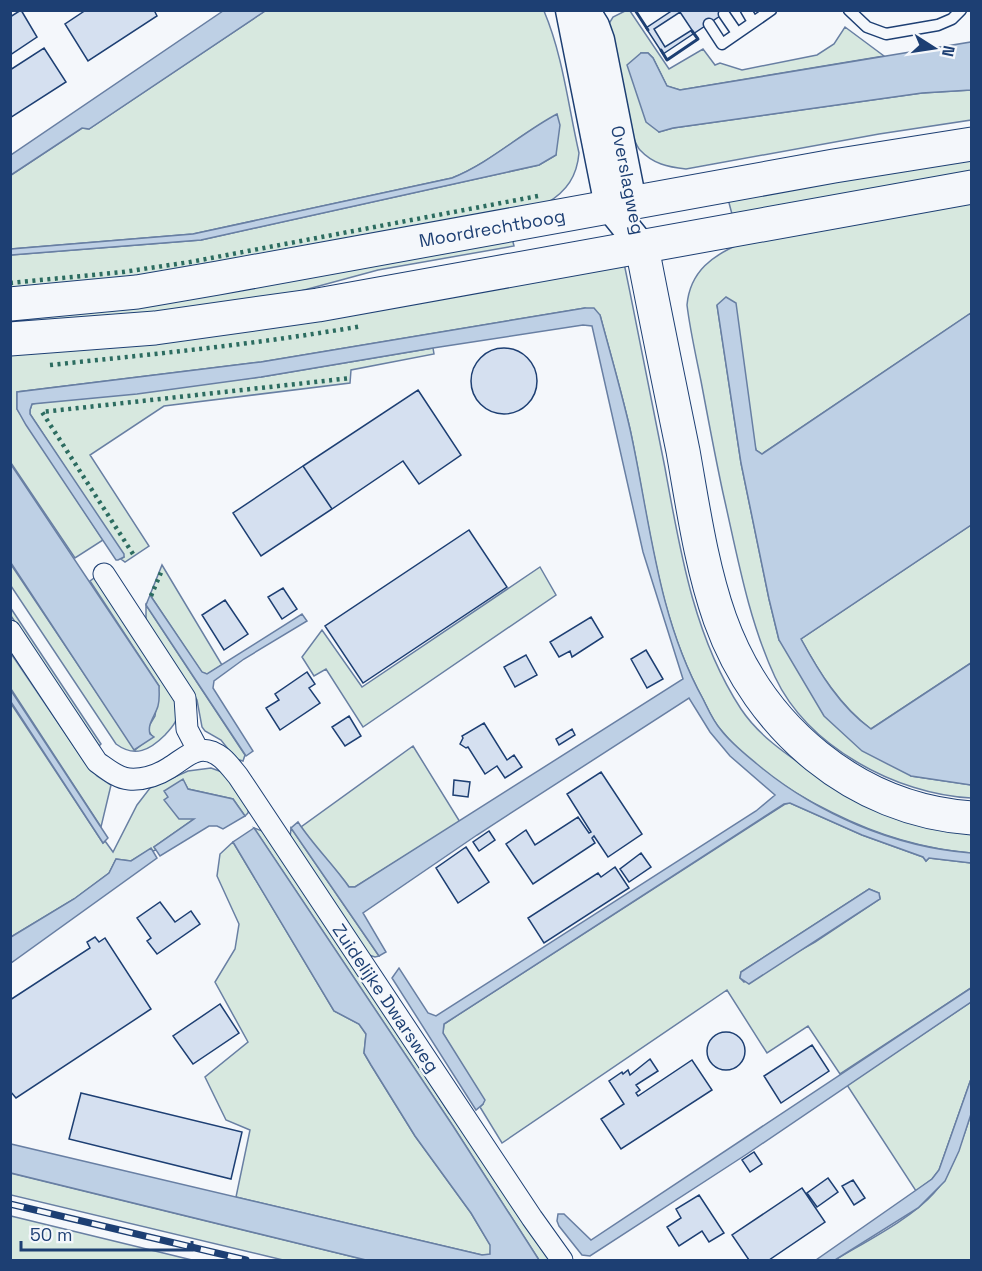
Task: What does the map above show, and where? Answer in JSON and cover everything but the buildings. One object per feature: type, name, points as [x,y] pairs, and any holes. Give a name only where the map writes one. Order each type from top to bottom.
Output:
[{"type":"main road","name":"Moordrechtboog","points":[[10,304],[148,290],[834,166],[972,144]]},
{"type":"main road","points":[[10,339],[116,332],[236,318],[972,187]]},
{"type":"main road","name":"Overslagweg","points":[[620,204],[642,247],[711,587],[733,652],[749,681],[772,714],[791,734],[822,762],[846,778],[883,797],[913,808],[972,818]]},
{"type":"street","name":"Overslagweg","points":[[570,10],[620,204]]},
{"type":"street","name":"Overslagweg","points":[[585,10],[600,40],[620,204]]},
{"type":"street","points":[[10,631],[97,762],[114,774],[128,779],[156,775],[170,768],[186,755],[198,750],[187,729],[185,698],[104,574]]},
{"type":"street","name":"Zuidelijke Dwarsweg","points":[[198,750],[211,752],[222,758],[238,776],[562,1260]]},
{"type":"lane","points":[[746,10],[753,22]]},
{"type":"lane","points":[[849,10],[867,27],[886,34],[938,25],[952,19],[961,10]]},
{"type":"lane","points":[[709,24],[722,44],[769,11]]},
{"type":"lane","points":[[724,14],[737,33]]},
{"type":"shaded area","points":[[265,11],[544,11],[561,63],[579,153],[576,169],[570,182],[547,203],[204,268],[11,291],[11,255],[201,240],[539,165],[556,155],[557,115],[466,172],[452,178],[193,234],[11,249],[11,175],[82,128],[89,129]]},
{"type":"shaded area","points":[[630,11],[669,69],[703,49],[715,65],[720,63],[742,70],[817,55],[834,44],[845,27],[884,56],[680,90],[667,86],[653,58],[648,53],[641,53],[659,132],[673,128],[922,93],[971,90],[971,120],[686,169],[661,164],[645,155],[636,143],[605,30],[613,17]]},
{"type":"shaded area","points":[[971,158],[971,174],[733,218],[728,199]]},
{"type":"shaded area","points":[[971,202],[971,313],[762,454],[756,450],[717,305],[741,463],[779,640],[911,776],[971,785],[971,798],[942,795],[913,787],[857,762],[809,725],[790,702],[775,677],[757,632],[738,563],[687,305],[693,283],[705,266],[722,253],[742,243]]},
{"type":"shaded area","points":[[512,238],[514,246],[378,270],[260,302],[11,327],[11,317]]},
{"type":"shaded area","points":[[624,263],[691,593],[711,653],[741,709],[765,736],[812,772],[971,827],[971,853],[900,840],[833,813],[772,778],[732,743],[718,726],[687,667],[675,634],[656,567],[630,429],[600,315],[585,308],[261,362],[17,392],[17,409],[103,540],[75,558],[11,463],[10,353]]},
{"type":"shaded area","points":[[433,348],[434,354],[351,370],[350,383],[164,406],[90,455],[149,546],[125,562],[121,559],[124,557],[30,414],[32,404],[37,403],[261,377]]},
{"type":"shaded area","points":[[971,525],[971,663],[871,729],[831,688],[801,639]]},
{"type":"shaded area","points":[[10,563],[135,750],[152,736],[148,730],[155,716],[159,686],[90,581],[97,576],[173,697],[177,717],[171,728],[159,740],[148,748],[136,751],[130,751],[116,744],[11,586]]},
{"type":"shaded area","points":[[162,565],[222,665],[208,674],[202,673],[150,595]]},
{"type":"shaded area","points":[[540,567],[556,595],[363,727],[326,669],[314,676],[302,657],[322,630],[362,687]]},
{"type":"shaded area","points":[[146,605],[245,755],[243,761],[236,759],[221,740],[202,727],[197,700],[146,623]]},
{"type":"shaded area","points":[[10,607],[101,744],[99,746],[11,616]]},
{"type":"shaded area","points":[[10,652],[86,764],[97,776],[111,785],[101,827],[11,689]]},
{"type":"shaded area","points":[[10,702],[103,843],[105,841],[113,852],[137,805],[150,788],[188,771],[211,768],[222,772],[249,806],[248,813],[245,816],[233,799],[188,789],[183,780],[195,818],[154,847],[156,850],[151,849],[131,861],[116,859],[109,873],[74,899],[11,937]]},
{"type":"shaded area","points":[[413,746],[460,822],[355,887],[349,887],[301,827]]},
{"type":"shaded area","points":[[790,803],[862,835],[923,857],[926,861],[929,858],[971,863],[971,988],[840,1074],[808,1026],[767,1053],[727,990],[502,1143],[480,1107],[483,1104],[443,1033],[444,1024],[785,804]],"holes":[[[869,889],[879,893],[880,899],[815,942],[744,982],[740,978],[741,972]]]},
{"type":"shaded area","points":[[254,828],[265,832],[449,1113],[459,1121],[552,1260],[539,1260],[453,1126]]},
{"type":"shaded area","points":[[291,828],[379,956],[369,955],[290,838]]},
{"type":"shaded area","points":[[233,842],[334,1011],[359,1024],[366,1034],[364,1053],[415,1136],[471,1213],[491,1246],[490,1255],[236,1197],[250,1130],[226,1120],[205,1077],[248,1042],[215,982],[235,949],[239,924],[217,876],[220,854]]},
{"type":"shaded area","points":[[971,1002],[971,1079],[939,1170],[932,1179],[916,1191],[847,1085]]},
{"type":"shaded area","points":[[971,1114],[971,1260],[835,1260],[901,1220],[934,1193],[952,1166]]},
{"type":"shaded area","points":[[10,1173],[366,1260],[283,1260],[11,1195]]},
{"type":"shaded area","points":[[11,1216],[192,1260],[10,1260]]},
{"type":"water","points":[[223,11],[265,11],[89,129],[82,128],[11,175],[11,155]]},
{"type":"water","points":[[971,42],[971,90],[922,93],[673,128],[659,132],[646,122],[627,65],[641,53],[648,53],[653,58],[667,86],[680,90]]},
{"type":"water","points":[[557,114],[560,125],[556,155],[539,165],[201,240],[11,255],[11,249],[193,234],[452,178],[466,172]]},
{"type":"water","points":[[726,297],[736,303],[756,450],[762,454],[971,313],[971,525],[801,639],[840,700],[871,729],[971,663],[971,785],[911,776],[862,751],[824,716],[779,640],[741,463],[717,305]]},
{"type":"water","points":[[594,308],[600,315],[630,429],[657,567],[675,634],[687,667],[716,723],[734,744],[780,782],[831,813],[914,844],[971,853],[971,863],[929,858],[926,861],[923,857],[862,835],[790,803],[784,804],[444,1024],[443,1033],[485,1100],[476,1110],[392,978],[399,968],[428,1013],[436,1016],[756,811],[775,795],[730,756],[710,732],[689,698],[477,835],[363,913],[386,952],[379,956],[291,828],[298,822],[349,887],[355,887],[683,679],[643,552],[592,326],[583,325],[433,348],[261,377],[137,394],[32,404],[30,414],[124,554],[124,557],[118,560],[26,425],[17,409],[17,392],[261,362]]},
{"type":"water","points":[[10,463],[159,686],[159,703],[150,727],[150,734],[154,737],[134,750],[11,563]]},
{"type":"water","points":[[150,595],[202,672],[207,674],[302,614],[307,621],[244,659],[214,681],[213,688],[253,751],[246,756],[146,605]]},
{"type":"water","points":[[10,689],[108,838],[103,843],[11,702]]},
{"type":"water","points":[[183,779],[188,789],[233,799],[245,816],[223,829],[209,826],[160,856],[154,847],[194,819],[179,819],[164,800],[168,797],[164,791]]},
{"type":"water","points":[[254,828],[453,1126],[539,1260],[366,1260],[11,1173],[11,1144],[482,1255],[490,1254],[490,1245],[471,1213],[415,1136],[364,1053],[366,1034],[359,1024],[334,1011],[233,842]]},
{"type":"water","points":[[151,848],[157,858],[11,963],[11,937],[74,899],[109,873],[116,859],[131,861]]},
{"type":"water","points":[[869,889],[879,893],[880,899],[749,984],[740,978],[741,972]]},
{"type":"water","points":[[971,988],[971,1002],[747,1154],[590,1256],[582,1255],[559,1226],[558,1214],[564,1214],[591,1240]]},
{"type":"water","points":[[971,1079],[971,1114],[959,1151],[945,1181],[918,1208],[835,1260],[816,1260],[932,1179],[939,1170]]},
{"type":"railway","points":[[10,1204],[246,1260]]},
{"type":"hedge","points":[[10,283],[123,272],[190,262],[538,196]]},
{"type":"hedge","points":[[50,365],[168,353],[362,326]]},
{"type":"hedge","points":[[133,554],[42,412],[351,378]]},
{"type":"hedge","points":[[151,596],[162,570]]},
{"type":"wall","points":[[635,10],[648,30]]},
{"type":"wall","points":[[661,50],[667,60],[698,39],[692,31]]}]
